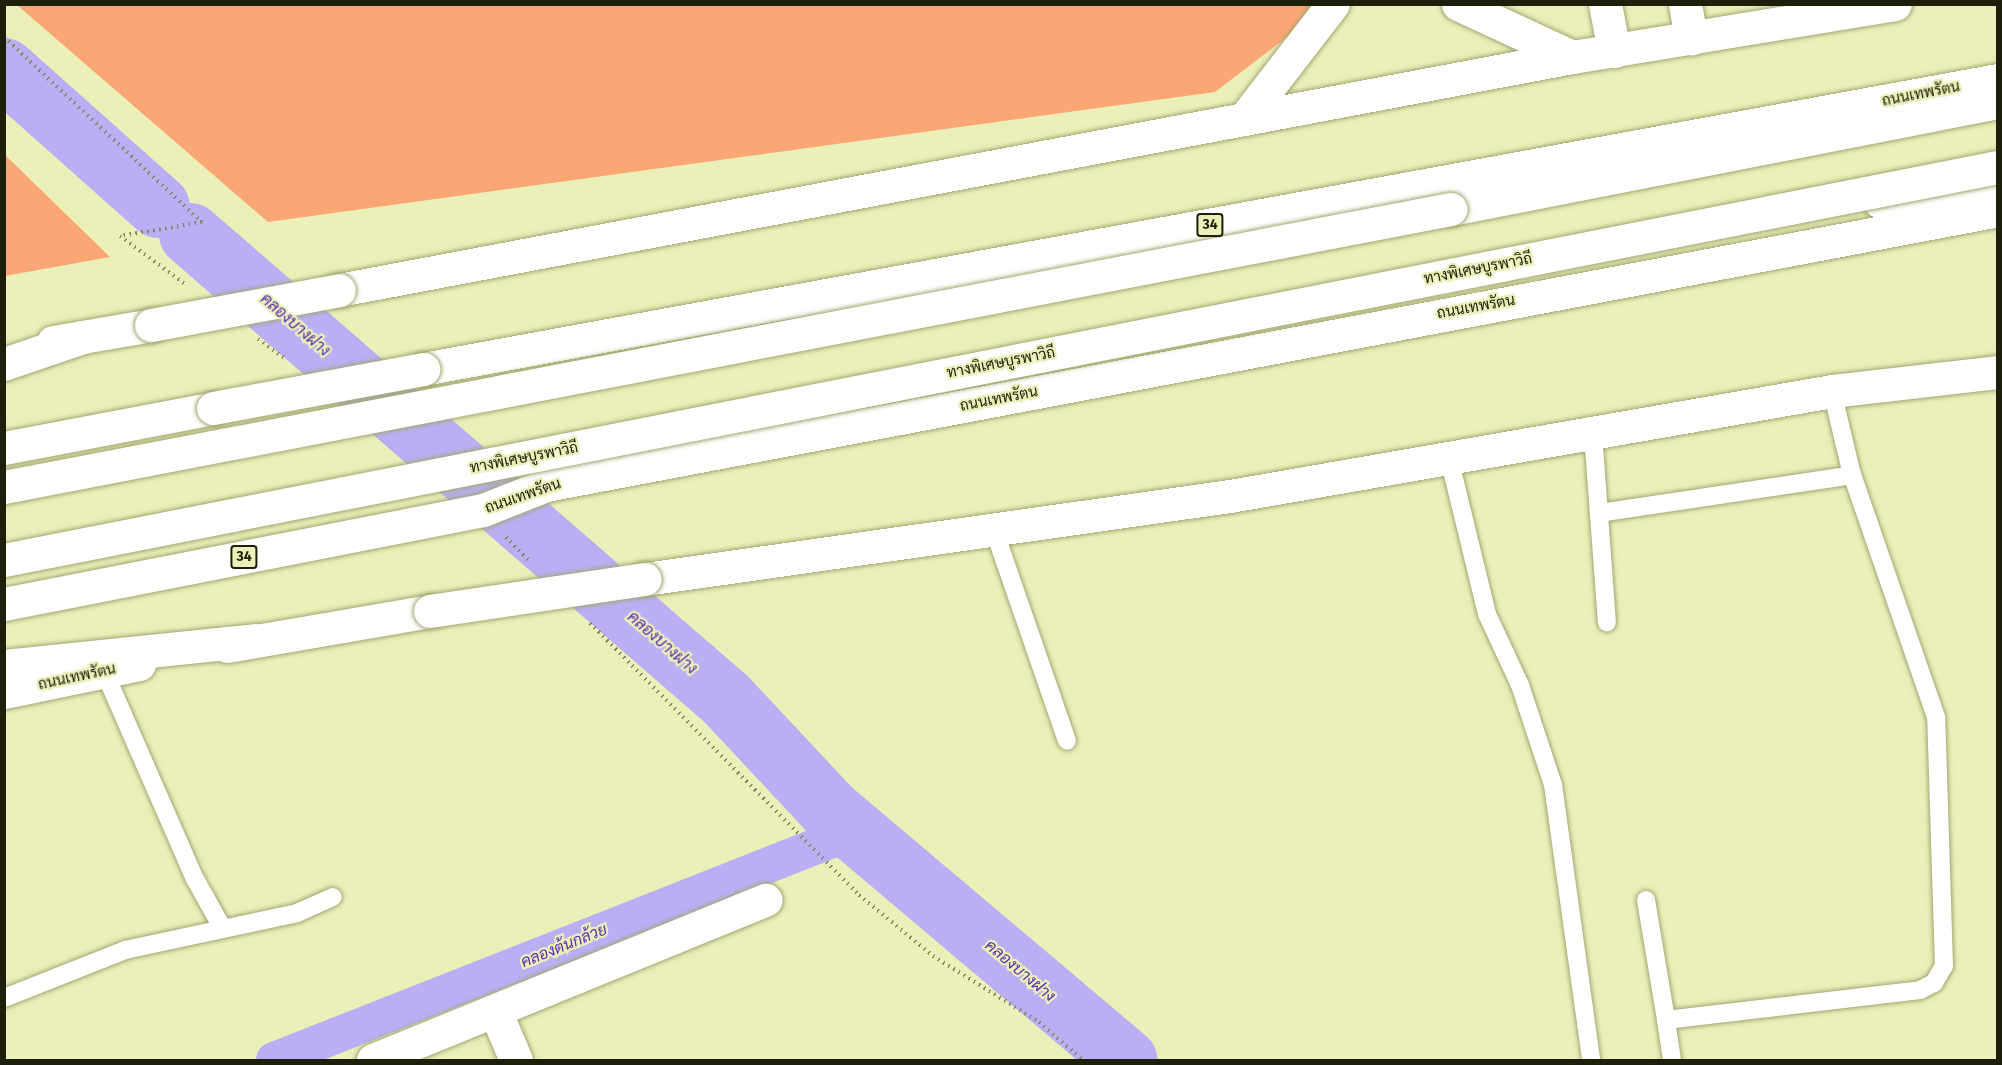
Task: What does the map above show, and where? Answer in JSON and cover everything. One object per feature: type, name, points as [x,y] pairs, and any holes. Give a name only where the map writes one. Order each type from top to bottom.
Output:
[{"type":"main road","points":[[1244,119],[1333,4]]},
{"type":"main road","points":[[1458,4],[1572,57]]},
{"type":"main road","points":[[1605,4],[1614,51]]},
{"type":"main road","points":[[1685,4],[1691,38]]},
{"type":"main road","points":[[4,352],[1572,57],[1895,4]]},
{"type":"main road","name":"ถนนเทพรัตน","points":[[4,448],[1998,80]]},
{"type":"main road","points":[[1799,141],[1998,87]]},
{"type":"main road","points":[[4,487],[1998,102]]},
{"type":"main road","name":"ทางพิเศษบูรพาวิถี","points":[[4,560],[1998,167]]},
{"type":"main road","points":[[1807,204],[1998,195]]},
{"type":"main road","name":"ถนนเทพรัตน","points":[[4,604],[483,510],[546,485],[1998,210]]},
{"type":"main road","points":[[4,364],[83,337]]},
{"type":"main road","points":[[1948,378],[1998,354]]},
{"type":"main road","name":"ถนนเทพรัตน","points":[[4,692],[255,640],[430,611],[994,530],[1449,458],[1832,391],[1998,372]]},
{"type":"main road","points":[[4,666],[255,640]]},
{"type":"main road","points":[[373,1060],[496,1013],[766,900]]},
{"type":"main road","points":[[496,1013],[516,1060]]},
{"type":"lane","points":[[1666,1020],[1920,990],[1934,983],[1944,966],[1936,717],[1852,475],[1832,391]]},
{"type":"lane","points":[[1593,433],[1607,622]]},
{"type":"lane","points":[[1449,458],[1487,614],[1520,685],[1553,785],[1591,1060]]},
{"type":"lane","points":[[1599,513],[1852,475]]},
{"type":"lane","points":[[994,530],[1067,741]]},
{"type":"lane","points":[[104,671],[195,879],[223,929]]},
{"type":"lane","points":[[4,999],[125,950],[297,913],[333,897]]},
{"type":"lane","points":[[1646,900],[1672,1060]]},
{"type":"shaded area","points":[[17,5],[1329,5],[1215,92],[268,222]]},
{"type":"shaded area","points":[[5,155],[110,257],[5,276]]},
{"type":"waterway","name":"คลองบางฝาง","points":[[4,69],[158,206]]},
{"type":"waterway","name":"คลองบางฝาง","points":[[190,234],[726,699],[830,810],[1126,1060]]},
{"type":"waterway","name":"คลองต้นกล้วย","points":[[274,1060],[855,831]]}]
